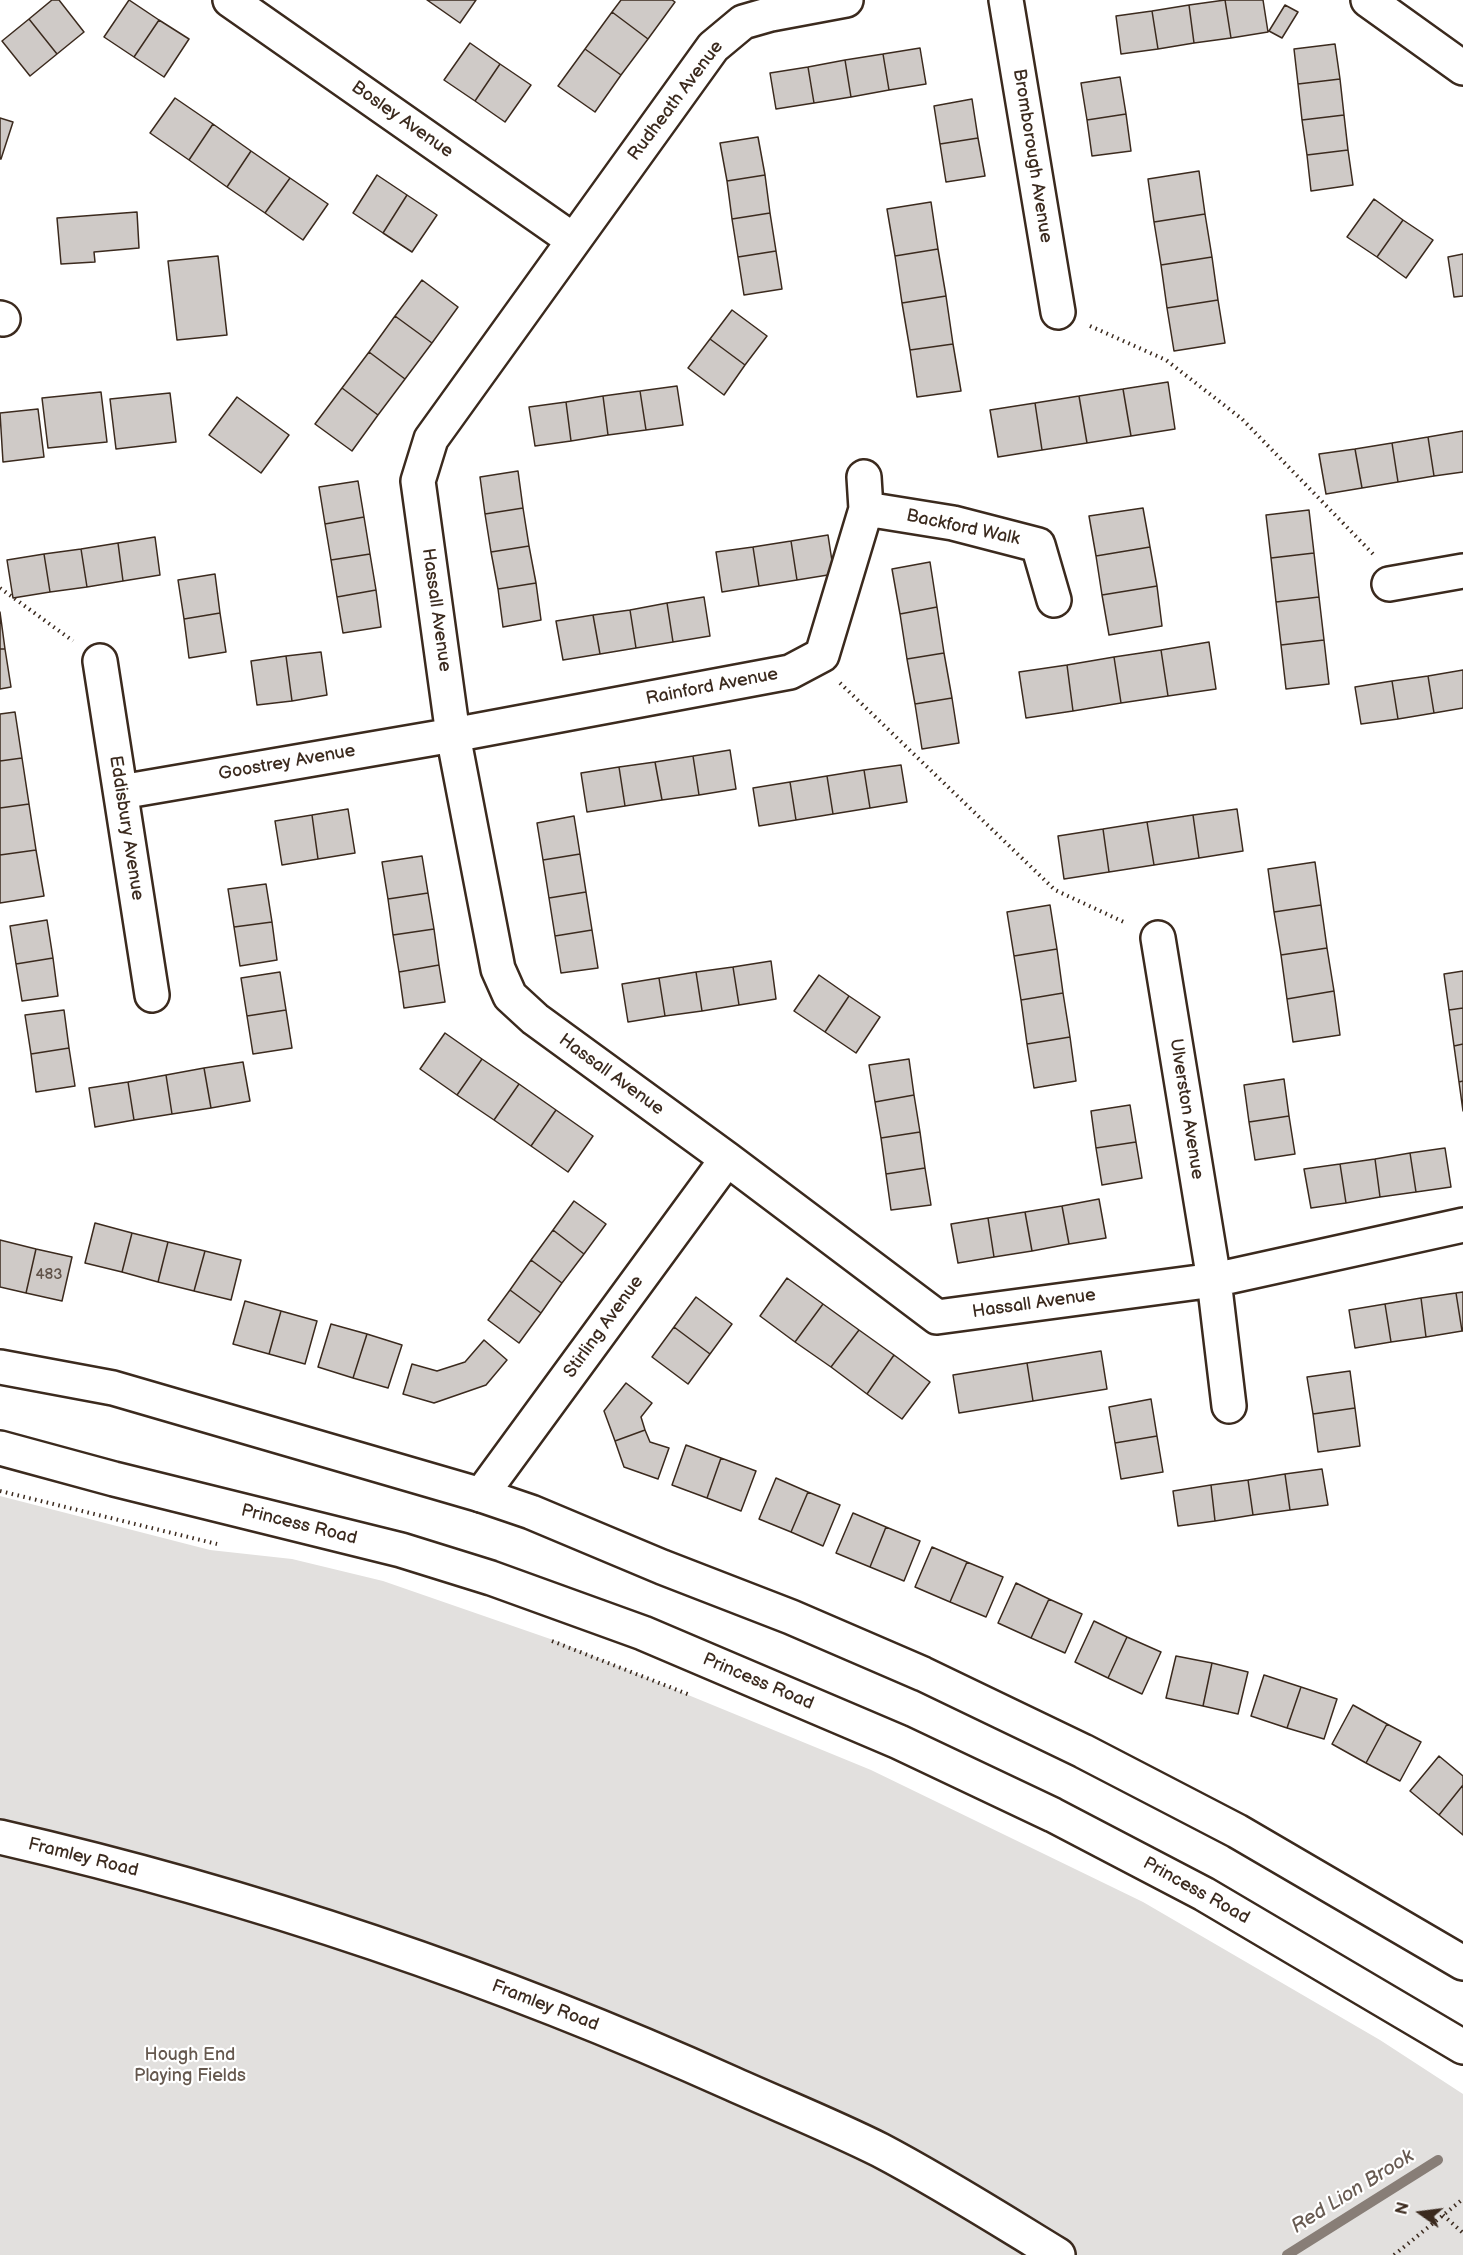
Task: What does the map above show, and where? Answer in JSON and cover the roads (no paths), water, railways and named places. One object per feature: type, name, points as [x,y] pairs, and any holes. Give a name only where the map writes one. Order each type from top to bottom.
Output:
[{"type":"main road","name":"Bosley Avenue","points":[[230,0],[573,240]]},
{"type":"main road","name":"Rudheath Avenue","points":[[573,240],[713,47],[743,22],[771,14],[846,0]]},
{"type":"main road","name":"Bromborough Avenue","points":[[1006,0],[1058,312]]},
{"type":"main road","points":[[1368,0],[1463,68]]},
{"type":"main road","name":"Hassall Avenue","points":[[573,240],[431,439],[418,481],[453,735],[498,969],[510,996],[535,1019],[727,1159],[937,1317],[1214,1280],[1463,1225]]},
{"type":"main road","name":"Backford Walk","points":[[822,655],[865,493],[953,523],[1038,545],[1054,600]]},
{"type":"main road","points":[[1389,584],[1463,570]]},
{"type":"main road","name":"Rainford Avenue","points":[[453,735],[790,672],[822,655]]},
{"type":"main road","name":"Eddisbury Avenue","points":[[100,661],[152,995]]},
{"type":"main road","name":"Goostrey Avenue","points":[[121,792],[453,735]]},
{"type":"main road","name":"Ulverston Avenue","points":[[1158,938],[1214,1280],[1229,1406]]},
{"type":"main road","name":"Stirling Avenue","points":[[481,1495],[727,1159]]},
{"type":"main road","points":[[0,1367],[113,1388],[481,1495],[531,1512],[662,1567],[791,1617],[933,1679],[1083,1751],[1237,1831],[1463,1963]]},
{"type":"main road","name":"Princess Road","points":[[0,1448],[114,1479],[401,1550],[491,1578],[643,1633],[899,1742],[1053,1815],[1204,1894],[1463,2047]]},
{"type":"main road","name":"Framley Road","points":[[0,1837],[268,1907],[421,1959],[556,2009],[673,2057],[876,2149],[938,2181],[1058,2255]]},
{"type":"waterway","name":"Red Lion Brook","points":[[1287,2255],[1438,2160]]},
{"type":"park label","name":"Hough End Playing Fields","points":[[190,2065]]}]
